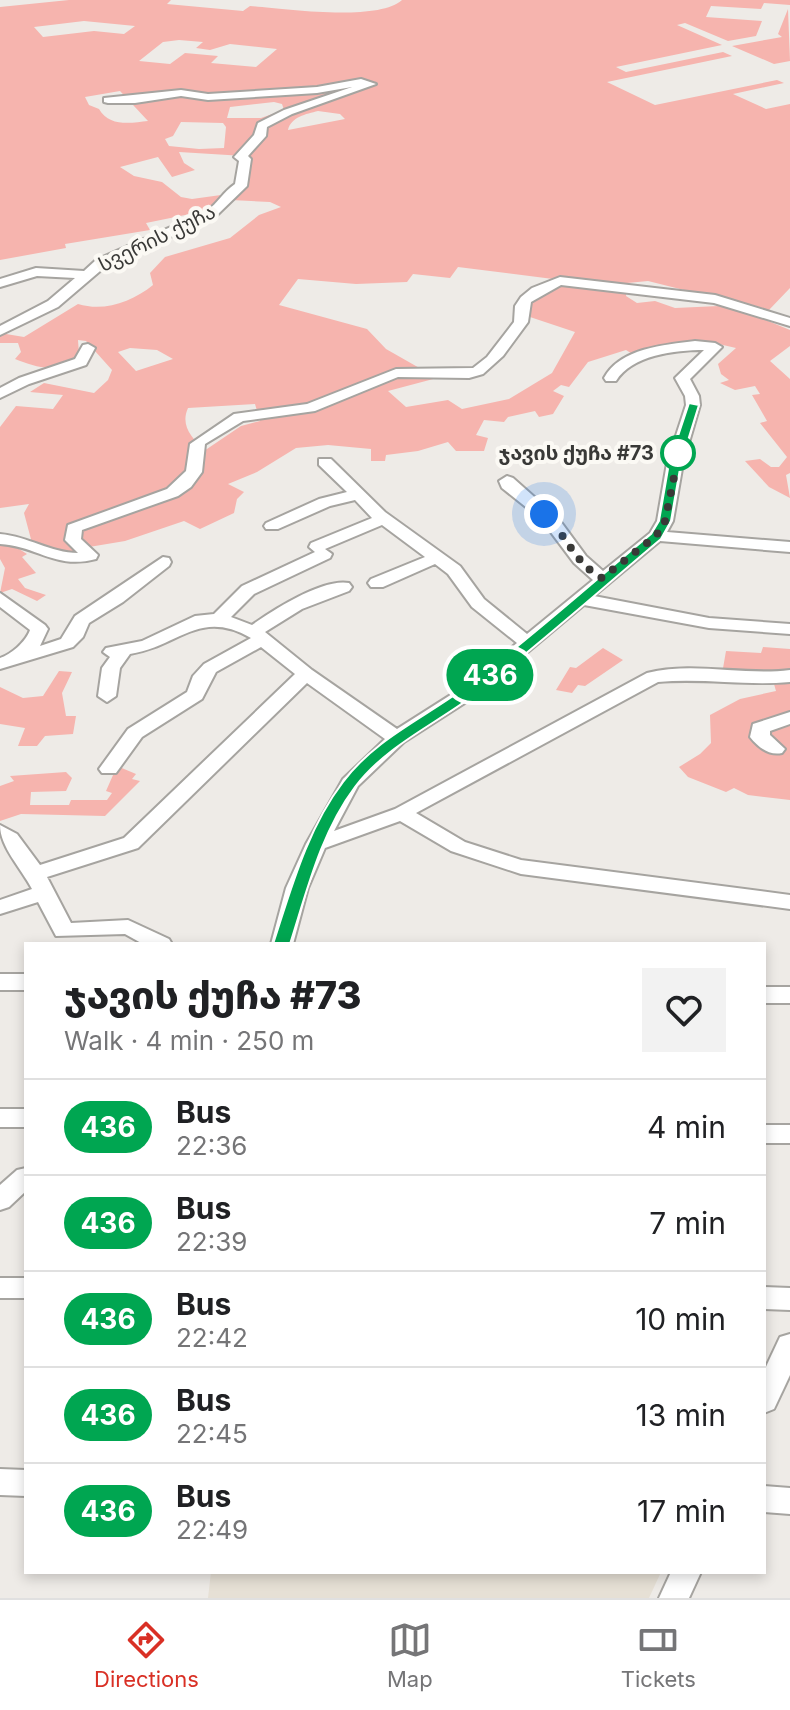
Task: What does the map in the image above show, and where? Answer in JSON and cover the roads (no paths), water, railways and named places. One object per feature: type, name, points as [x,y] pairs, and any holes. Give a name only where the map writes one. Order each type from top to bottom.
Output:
[{"type":"street","name":"სვერის ქუჩა","points":[[0,331],[53,304],[101,263],[139,244],[187,227],[224,204],[228,194],[241,186],[245,159],[240,157],[257,140],[262,125],[371,83],[208,97],[181,93],[135,100],[108,100]]},
{"type":"street","points":[[0,283],[36,272],[86,275]]},
{"type":"street","points":[[0,539],[70,559],[86,557],[90,555],[89,551],[73,540],[74,528],[83,522],[140,506],[172,492],[192,477],[196,468],[195,447],[200,441],[239,417],[310,408],[396,373],[480,371],[492,363],[521,322],[521,302],[540,289],[560,281],[710,298],[790,322]]},
{"type":"street","points":[[283,942],[297,888],[316,844],[350,783],[397,738],[467,693],[582,599],[602,578],[656,536],[665,521],[675,463],[693,405],[692,396],[682,378],[715,347],[706,345],[642,356],[617,367],[611,378]]},
{"type":"street","points":[[0,394],[24,381],[81,362],[88,348]]},
{"type":"street","points":[[325,462],[384,519],[454,570],[478,603],[528,643]]},
{"type":"street","points":[[507,481],[553,522],[590,572],[602,578]]},
{"type":"street","points":[[272,526],[325,502],[357,495]]},
{"type":"street","points":[[219,619],[248,590],[357,528],[384,519]]},
{"type":"street","points":[[656,536],[790,547]]},
{"type":"street","points":[[377,583],[438,557]]},
{"type":"street","points":[[0,664],[67,643],[74,637],[81,620],[117,598],[163,562]]},
{"type":"street","points":[[109,769],[135,733],[195,695],[202,676],[210,668],[258,636],[280,613],[316,594],[343,587]]},
{"type":"street","points":[[0,598],[39,629],[39,635],[25,650],[0,664]]},
{"type":"street","points":[[582,599],[709,623],[790,629]]},
{"type":"street","points":[[107,696],[111,668],[118,652],[147,646],[201,620],[219,619],[258,636],[397,738]]},
{"type":"street","points":[[316,844],[402,813],[654,677],[694,673],[762,679],[790,676]]},
{"type":"street","points":[[0,907],[38,883],[131,843],[306,674]]},
{"type":"street","points":[[775,749],[760,737],[760,728],[790,718]]},
{"type":"street","points":[[402,813],[440,840],[477,856],[521,867],[790,902]]},
{"type":"street","points":[[0,831],[7,835],[38,883],[64,931],[128,927],[157,942]]},
{"type":"street","points":[[0,982],[24,982]]},
{"type":"street","points":[[766,995],[790,995]]},
{"type":"street","points":[[0,1118],[24,1118]]},
{"type":"street","points":[[766,1134],[790,1134]]},
{"type":"street","points":[[0,1200],[24,1179]]},
{"type":"street","points":[[0,1288],[24,1288]]},
{"type":"street","points":[[766,1298],[790,1299]]},
{"type":"street","points":[[766,1397],[790,1345]]},
{"type":"street","points":[[0,1482],[24,1483]]},
{"type":"street","points":[[766,1499],[790,1501]]},
{"type":"street","points":[[674,1598],[685,1574]]},
{"type":"place","name":"ჯავის ქუჩა #73","points":[[678,453]]}]
